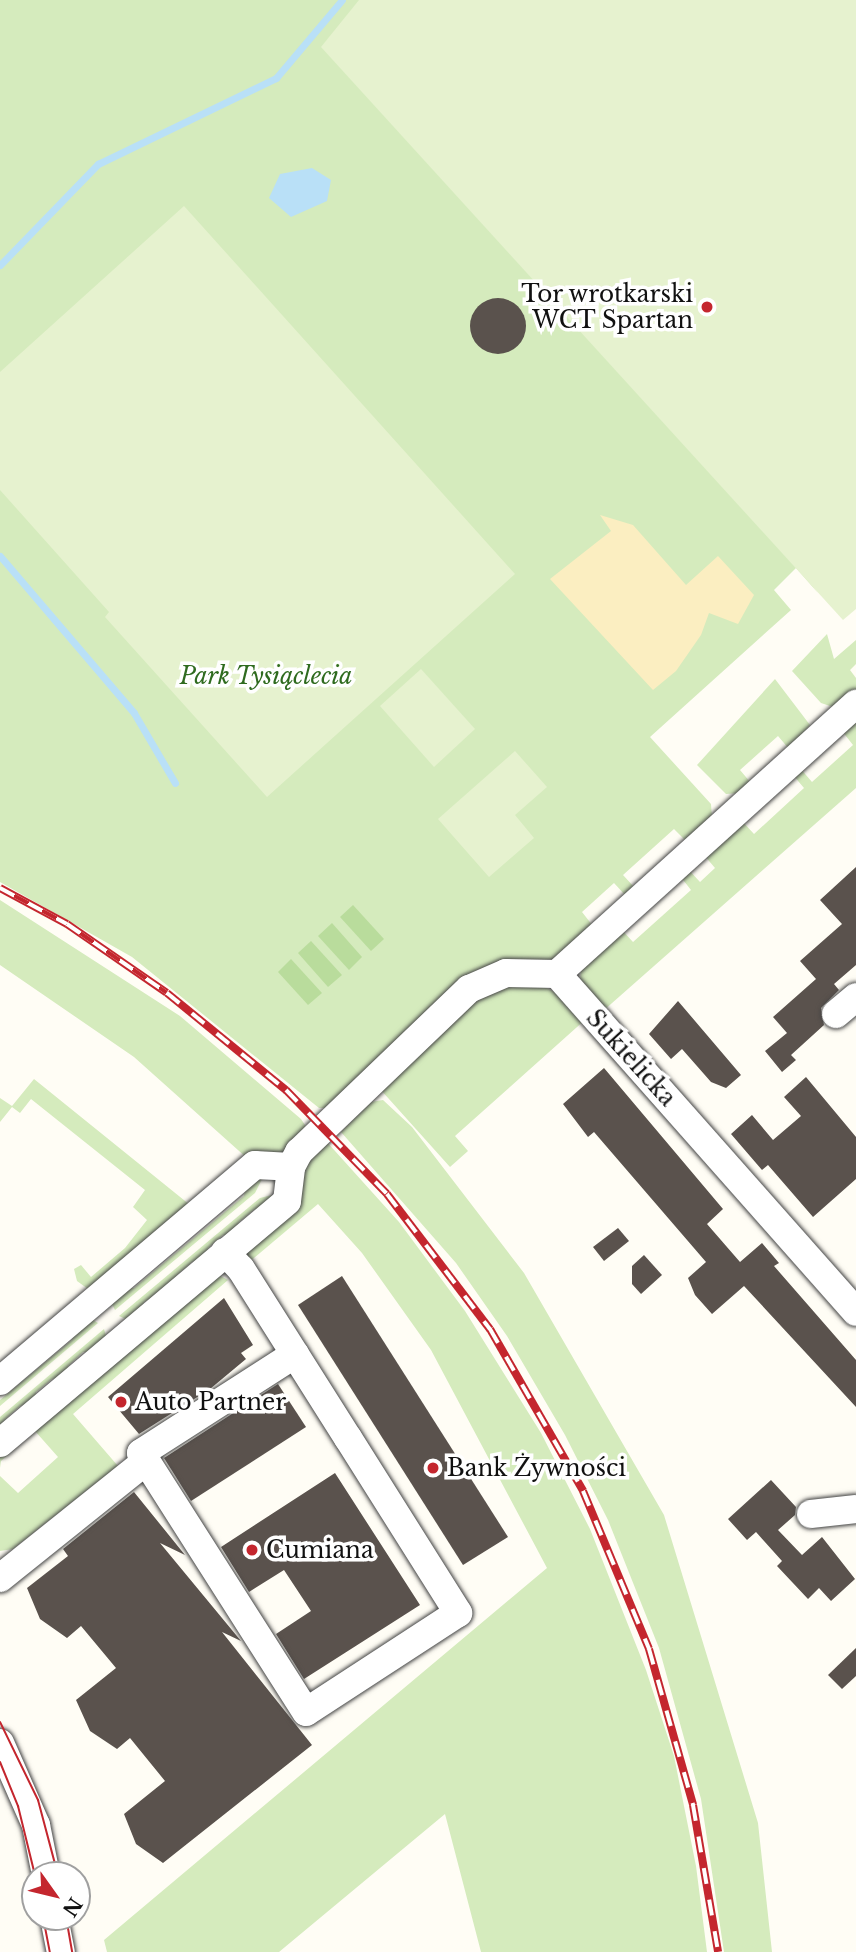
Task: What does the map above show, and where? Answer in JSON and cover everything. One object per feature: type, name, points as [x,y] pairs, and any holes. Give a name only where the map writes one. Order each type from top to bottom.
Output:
[{"type":"street","points":[[0,1443],[287,1201],[291,1167],[299,1152],[469,989],[486,979],[506,973],[557,975],[856,704]]},
{"type":"street","name":"Sukielicka","points":[[557,975],[856,1311]]},
{"type":"street","points":[[0,1381],[255,1165],[291,1167]]},
{"type":"street","points":[[225,1252],[295,1354],[458,1613],[306,1713],[141,1453],[295,1354]]},
{"type":"street","points":[[93,1304],[124,1337]]},
{"type":"street","points":[[0,1578],[146,1461]]},
{"type":"street","points":[[811,1514],[856,1509]]},
{"type":"street","points":[[0,1742],[36,1825],[43,1861]]},
{"type":"street","points":[[57,1931],[61,1952]]},
{"type":"green space","name":"Park Tysiąclecia","points":[[0,0],[372,0],[818,593],[796,568],[774,590],[791,610],[650,737],[711,804],[712,817],[687,842],[674,829],[623,875],[635,888],[626,896],[614,883],[582,912],[593,926],[555,959],[523,963],[345,1089],[329,1108],[319,1108],[132,957],[0,882]]},
{"type":"green space","name":"Tor wrotkarski WCT Spartan","points":[[359,0],[856,0],[856,609],[843,620],[321,47]]},
{"type":"green space","points":[[184,206],[515,574],[267,797],[105,617],[109,612],[0,490],[0,372]]},
{"type":"green space","points":[[827,634],[834,659],[856,640],[856,664],[850,670],[856,678],[856,689],[833,707],[821,703],[792,671]]},
{"type":"green space","points":[[421,669],[475,729],[434,767],[380,706]]},
{"type":"green space","points":[[775,679],[810,725],[789,749],[778,736],[740,770],[751,783],[740,793],[726,794],[697,765]]},
{"type":"green space","points":[[856,718],[856,788],[603,1011],[580,982],[581,967],[621,929],[633,942],[691,890],[680,876],[688,869],[700,882],[715,868],[704,855],[742,821],[754,834],[804,788],[793,775],[800,768],[812,782],[853,745],[842,731]]},
{"type":"green space","points":[[515,751],[547,787],[515,815],[534,838],[489,877],[438,819]]},
{"type":"green space","points":[[0,900],[180,1016],[301,1119],[309,1131],[291,1152],[248,1159],[134,1057],[0,965]]},
{"type":"green space","points":[[353,905],[384,939],[371,951],[340,917]]},
{"type":"green space","points":[[332,923],[362,957],[349,970],[318,936]]},
{"type":"green space","points":[[311,941],[342,975],[328,987],[298,953]]},
{"type":"green space","points":[[291,959],[322,993],[308,1005],[278,972]]},
{"type":"green space","points":[[498,986],[544,987],[562,995],[586,1019],[455,1136],[468,1151],[450,1167],[380,1089],[461,1008]]},
{"type":"green space","points":[[34,1079],[195,1209],[88,1289],[77,1281],[74,1269],[81,1265],[91,1277],[125,1248],[147,1220],[133,1207],[145,1190],[31,1099],[20,1113],[12,1107],[0,1122],[0,1098],[12,1106]]},
{"type":"green space","points":[[383,1100],[412,1127],[524,1273],[664,1515],[758,1823],[772,1952],[724,1952],[701,1799],[659,1648],[608,1520],[565,1435],[507,1336],[456,1263],[341,1132],[371,1102]]},
{"type":"green space","points":[[326,1141],[399,1222],[465,1311],[541,1433],[590,1529],[646,1670],[674,1756],[696,1866],[707,1952],[481,1952],[445,1814],[279,1952],[107,1952],[104,1940],[547,1568],[431,1350],[362,1253],[318,1204],[248,1263],[243,1257],[303,1165]]},
{"type":"green space","points":[[255,1175],[262,1179],[255,1193],[115,1310],[112,1304],[120,1288],[134,1288],[244,1196],[246,1183]]},
{"type":"green space","points":[[272,1195],[269,1209],[255,1209],[239,1222],[233,1237],[223,1235],[208,1248],[206,1259],[192,1262],[176,1276],[175,1284],[144,1302],[142,1314],[128,1320],[119,1316],[260,1198]]},
{"type":"green space","points":[[213,1272],[228,1280],[73,1414],[118,1466],[13,1549],[0,1551],[0,1476],[18,1493],[58,1457],[35,1431],[1,1461],[0,1468],[0,1451]]},
{"type":"green space","points":[[93,1320],[98,1323],[0,1406],[0,1400],[72,1340],[74,1328]]},
{"type":"green space","points":[[104,1329],[106,1336],[96,1353],[83,1352],[68,1366],[67,1375],[52,1379],[36,1392],[35,1402],[20,1406],[5,1419],[0,1432],[0,1417]]},
{"type":"sand","points":[[600,515],[633,525],[686,585],[718,556],[754,595],[738,624],[709,613],[701,635],[676,671],[653,690],[550,579],[611,531]]},
{"type":"water","points":[[312,168],[331,180],[327,201],[291,217],[269,198],[280,174]]},
{"type":"building","points":[[492,298],[504,298],[518,306],[526,320],[524,337],[518,346],[504,354],[492,354],[475,342],[470,332],[470,320],[482,303]]},
{"type":"building","points":[[856,867],[856,965],[834,984],[839,990],[821,1008],[824,1025],[791,1055],[796,1060],[782,1072],[765,1051],[787,1033],[773,1017],[816,979],[800,961],[842,924],[820,900]]},
{"type":"building","points":[[678,1001],[741,1075],[726,1088],[711,1082],[682,1049],[671,1059],[649,1034]]},
{"type":"building","points":[[604,1068],[723,1209],[707,1224],[740,1262],[762,1243],[779,1263],[774,1266],[856,1360],[856,1407],[744,1286],[712,1314],[695,1295],[688,1278],[706,1262],[594,1132],[588,1137],[563,1104]]},
{"type":"building","points":[[806,1077],[856,1137],[856,1179],[813,1217],[768,1165],[762,1170],[731,1134],[752,1115],[773,1140],[801,1116],[784,1097]]},
{"type":"building","points":[[618,1228],[629,1241],[604,1261],[593,1247]]},
{"type":"building","points":[[644,1255],[662,1275],[641,1294],[632,1284],[632,1266]]},
{"type":"building","name":"Bank Żywności","points":[[342,1276],[508,1537],[463,1565],[298,1305]]},
{"type":"building","points":[[224,1298],[253,1345],[241,1353],[246,1359],[210,1389],[139,1434],[108,1397]]},
{"type":"building","points":[[278,1384],[306,1427],[191,1501],[164,1458]]},
{"type":"building","points":[[335,1473],[420,1605],[304,1679],[276,1634],[311,1611],[284,1570],[249,1592],[221,1547]]},
{"type":"building","points":[[771,1480],[796,1507],[795,1515],[778,1530],[802,1555],[822,1537],[855,1579],[831,1601],[819,1588],[808,1599],[777,1566],[782,1561],[756,1532],[747,1540],[728,1519]]},
{"type":"building","points":[[134,1492],[185,1555],[160,1543],[241,1641],[222,1632],[312,1745],[163,1863],[136,1844],[124,1814],[165,1781],[130,1738],[117,1749],[90,1731],[76,1700],[116,1668],[81,1626],[67,1638],[40,1619],[27,1588],[68,1556],[63,1549]]},
{"type":"building","points":[[856,1648],[856,1676],[842,1689],[828,1675]]},
{"type":"waterway","points":[[0,265],[98,164],[276,78],[342,0]]},
{"type":"waterway","points":[[0,556],[134,713],[175,783]]},
{"type":"tram line","points":[[0,1722],[38,1800],[54,1861]]},
{"type":"tram line","points":[[0,1762],[18,1806],[32,1861]]},
{"type":"tram line","points":[[46,1931],[50,1952]]},
{"type":"tram line","points":[[68,1931],[72,1952]]},
{"type":"railway","points":[[0,888],[67,924],[167,993],[286,1090],[387,1194],[490,1329],[583,1491],[649,1649],[693,1805],[718,1952]]},
{"type":"place","name":"Tor wrotkarski WCT Spartan","points":[[707,307]]},
{"type":"place","name":"Auto Partner","points":[[121,1402]]},
{"type":"place","name":"Bank Żywności","points":[[433,1468]]},
{"type":"place","name":"Cumiana","points":[[252,1550]]}]
